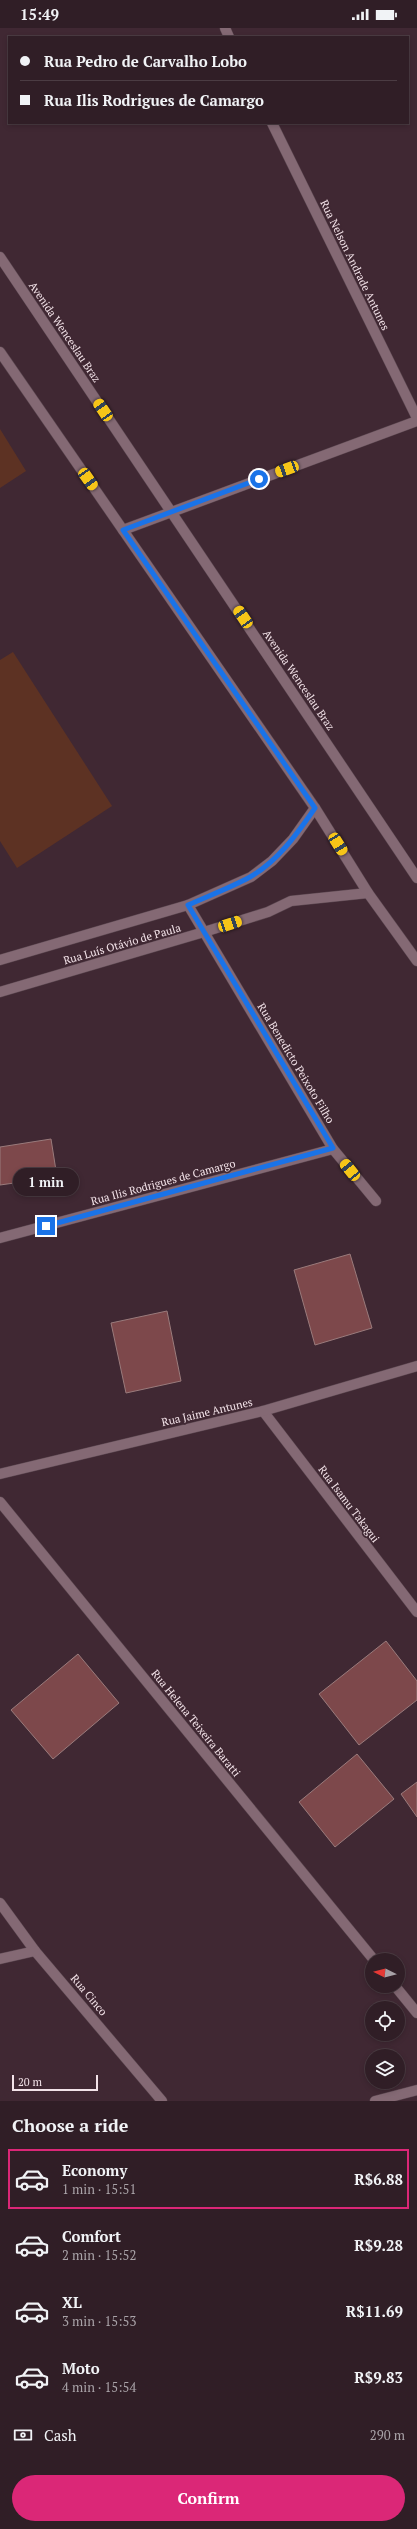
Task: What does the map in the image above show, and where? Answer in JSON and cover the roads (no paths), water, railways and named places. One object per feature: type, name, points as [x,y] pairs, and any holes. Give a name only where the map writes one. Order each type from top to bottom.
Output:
[{"type":"street","name":"Rua Nelson Andrade Antunes","points":[[272,124],[417,419]]},
{"type":"street","name":"Avenida Wenceslau Braz","points":[[0,257],[417,878]]},
{"type":"street","points":[[0,352],[315,808],[368,893],[417,961]]},
{"type":"street","points":[[123,530],[417,419]]},
{"type":"street","name":"Rua Luís Otávio de Paula","points":[[0,960],[188,905],[251,877],[272,861],[293,839],[315,808]]},
{"type":"street","name":"Rua Luís Otávio de Paula","points":[[0,992],[268,912],[291,901],[368,893]]},
{"type":"street","name":"Rua Benedicto Peixoto Filho","points":[[188,905],[333,1148],[376,1201]]},
{"type":"street","name":"Rua Ilis Rodrigues de Camargo","points":[[0,1238],[333,1148]]},
{"type":"street","name":"Rua Jaime Antunes","points":[[0,1474],[263,1411],[417,1366]]},
{"type":"street","name":"Rua Isamu Takagui","points":[[263,1411],[417,1612]]},
{"type":"street","name":"Rua Helena Teixeira Baratti","points":[[0,1502],[368,1953]]},
{"type":"street","name":"Rua Cinco","points":[[0,1903],[35,1950],[162,2101]]},
{"type":"street","points":[[0,1959],[35,1950]]},
{"type":"street","points":[[401,1993],[417,2013]]},
{"type":"street","points":[[375,2101],[417,2090]]}]
